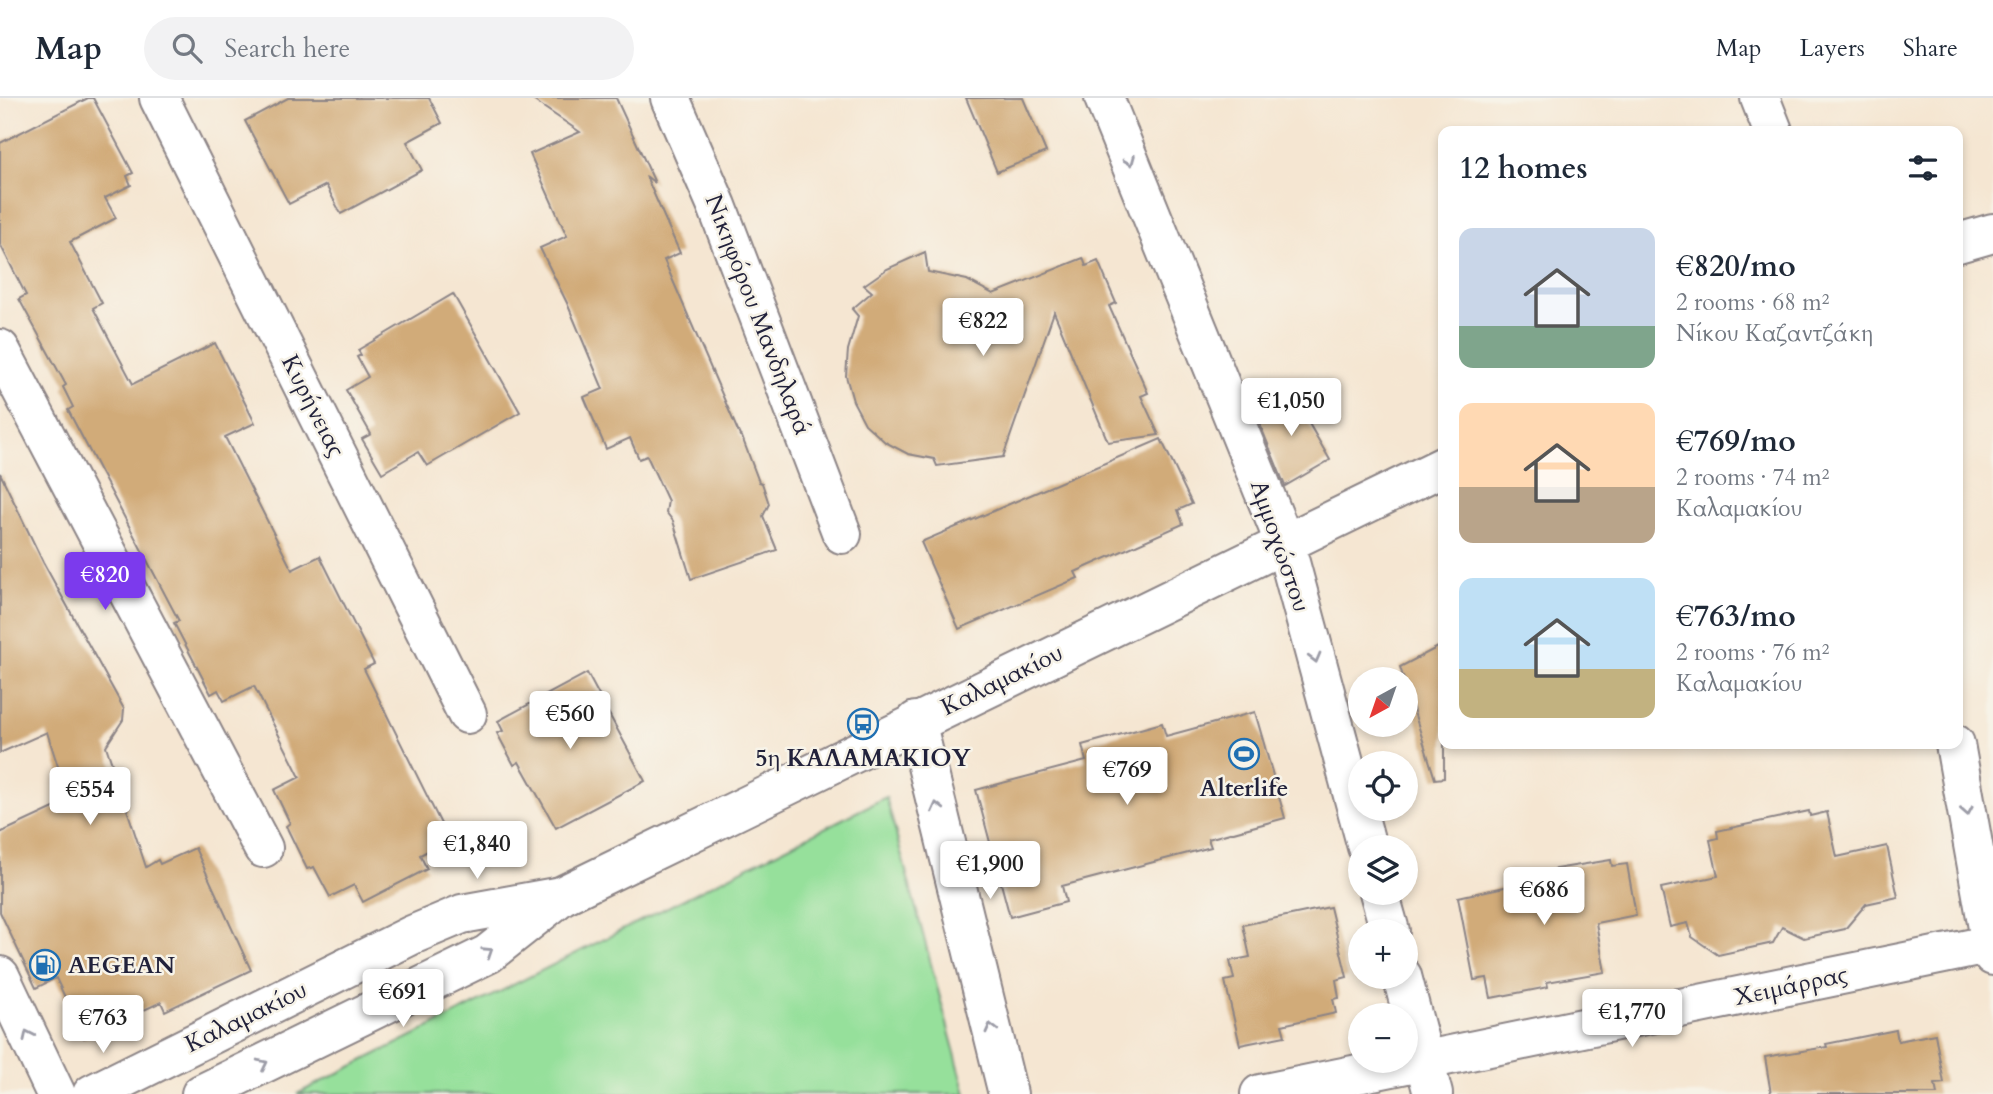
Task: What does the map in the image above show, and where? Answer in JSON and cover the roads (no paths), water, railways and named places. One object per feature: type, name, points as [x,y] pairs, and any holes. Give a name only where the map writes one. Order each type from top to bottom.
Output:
[{"type":"street","name":"Κυρήνειας","points":[[159,98],[467,714]]},
{"type":"street","name":"Νικηφόρου Μανδηλαρά","points":[[670,98],[717,206],[842,534]]},
{"type":"street","name":"Αμμοχώστου","points":[[1104,98],[1285,544],[1364,835]]},
{"type":"street","points":[[1760,98],[1771,126]]},
{"type":"street","points":[[1963,242],[1993,233]]},
{"type":"street","points":[[0,349],[262,848]]},
{"type":"street","name":"Καλαμακίου","points":[[201,1094],[488,954],[561,896],[1438,469]]},
{"type":"street","points":[[916,721],[1008,1094]]},
{"type":"street","points":[[1956,749],[1992,948]]},
{"type":"street","name":"Καλαμακίου","points":[[92,1094],[462,914],[561,896]]},
{"type":"street","name":"Χειμάρρας","points":[[1260,1094],[1429,1078],[1992,948]]},
{"type":"street","points":[[0,976],[56,1094]]},
{"type":"street","points":[[1405,989],[1429,1078]]},
{"type":"place","name":"5η ΚΑΛΑΜΑΚΙΟΥ","points":[[863,724]]},
{"type":"place","name":"Alterlife","points":[[1244,754]]},
{"type":"place","name":"AEGEAN","points":[[45,965]]}]
